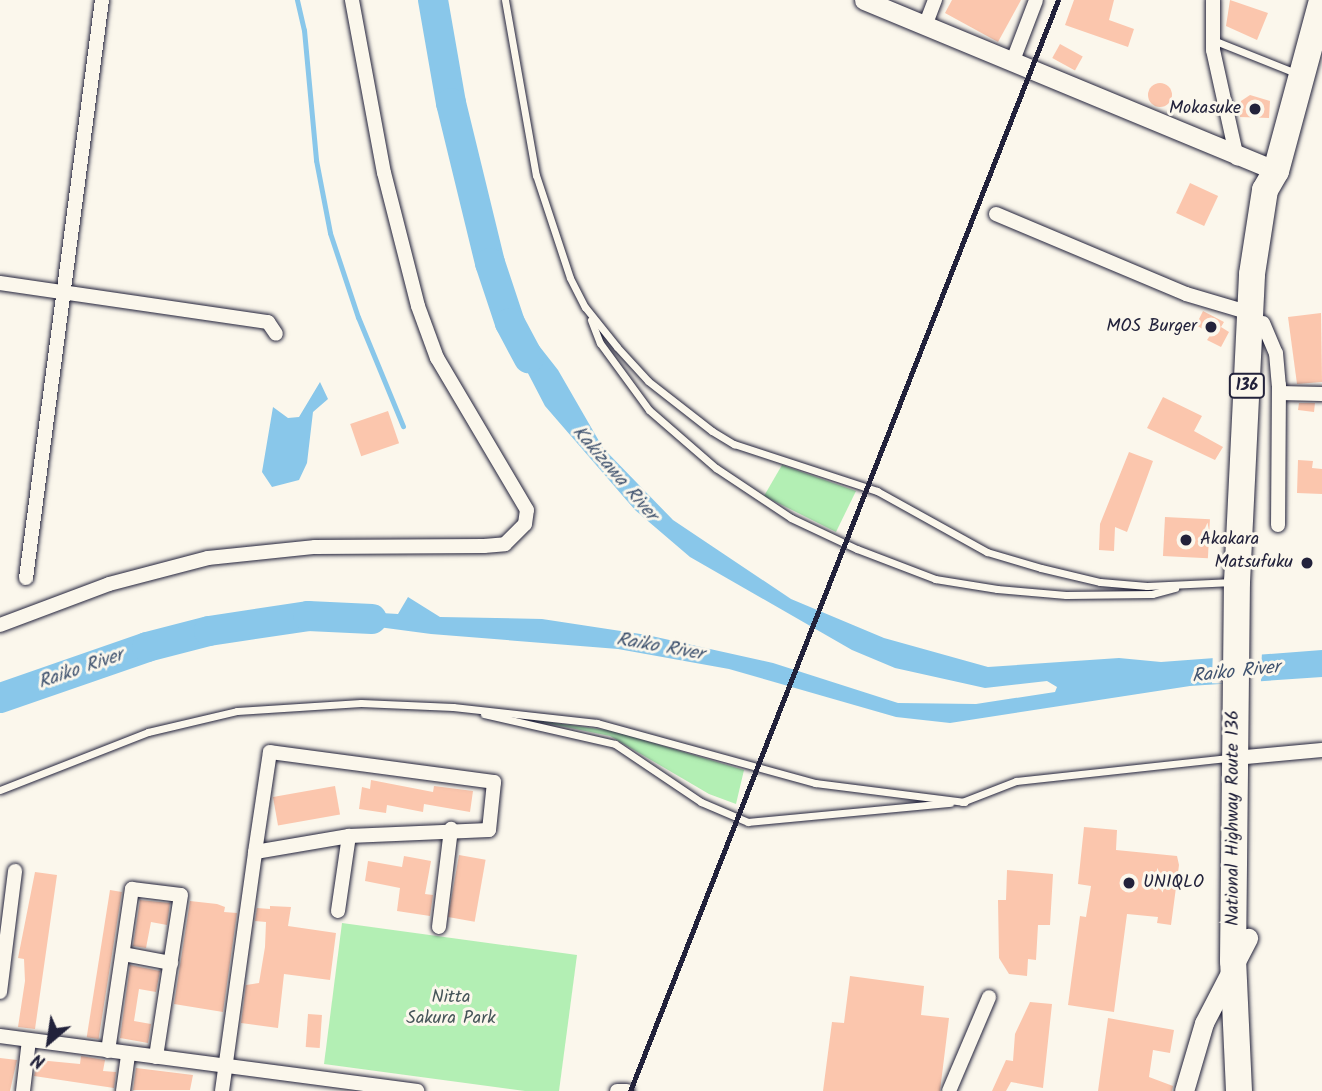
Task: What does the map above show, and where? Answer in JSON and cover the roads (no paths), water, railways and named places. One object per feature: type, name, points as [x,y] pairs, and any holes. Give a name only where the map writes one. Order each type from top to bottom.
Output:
[{"type":"highway","name":"National Highway Route 136","points":[[1255,1091],[1241,750],[1241,597],[1257,318],[1265,190],[1276,170],[1308,72],[1322,0]]},
{"type":"highway","name":"National Highway Route 136","points":[[1239,1091],[1233,961],[1241,750]]},
{"type":"street","points":[[26,579],[61,291],[102,0]]},
{"type":"street","points":[[0,625],[109,584],[208,558],[315,547],[505,544],[525,524],[527,510],[443,369],[418,306],[384,173],[352,0]]},
{"type":"street","points":[[864,0],[1237,158],[1276,170]]},
{"type":"street","points":[[925,26],[935,0]]},
{"type":"street","points":[[1012,63],[1036,0]]},
{"type":"street","points":[[1213,0],[1213,40],[1237,158]]},
{"type":"street","points":[[996,214],[1186,294],[1257,318],[1276,353],[1279,393],[1278,525]]},
{"type":"street","points":[[0,283],[268,322],[276,334]]},
{"type":"street","points":[[1279,393],[1322,394]]},
{"type":"street","points":[[1241,750],[1322,750]]},
{"type":"street","points":[[222,1091],[255,852],[270,752],[494,782],[489,830],[451,829],[349,836],[255,852]]},
{"type":"street","points":[[439,927],[451,829]]},
{"type":"street","points":[[338,911],[349,836]]},
{"type":"street","points":[[0,992],[15,871]]},
{"type":"street","points":[[108,1051],[132,889],[181,895],[156,1057]]},
{"type":"street","points":[[1184,1091],[1204,1023],[1233,961],[1248,938]]},
{"type":"street","points":[[122,954],[171,963]]},
{"type":"street","points":[[950,1091],[989,997]]},
{"type":"street","points":[[0,1036],[226,1065],[325,1085],[415,1091]]},
{"type":"street","points":[[23,1091],[29,1040]]},
{"type":"street","points":[[123,1091],[128,1054]]},
{"type":"street","points":[[617,1091],[627,1091]]},
{"type":"lane","points":[[505,0],[536,175],[570,278],[600,343],[649,410],[716,468],[791,518],[869,554],[935,579],[998,589],[1066,595],[1152,594],[1190,584]]},
{"type":"lane","points":[[1213,40],[1308,72]]},
{"type":"lane","points":[[587,310],[648,381],[734,444],[877,491],[987,552],[1100,582],[1190,584],[1241,597]]},
{"type":"lane","points":[[0,790],[148,732],[237,712],[361,703],[453,707],[597,723],[815,783],[965,802]]},
{"type":"lane","points":[[453,707],[615,744],[701,802],[748,821],[965,802],[1016,781],[1241,750]]},
{"type":"water","points":[[518,319],[558,370],[603,448],[673,520],[791,599],[884,638],[988,667],[1119,658],[1161,662],[1322,650],[1322,677],[1190,686],[950,723],[896,717],[729,669],[618,649],[431,634],[333,621],[331,610],[398,614],[408,597],[440,617],[542,619],[647,635],[773,663],[898,703],[976,704],[1055,692],[1057,687],[1047,681],[985,688],[895,668],[852,650],[690,557],[635,510],[545,406],[503,325]]},
{"type":"water","points":[[320,382],[328,399],[313,412],[307,463],[299,480],[272,487],[262,472],[273,407],[288,418],[299,417]]},
{"type":"waterway","points":[[297,0],[304,30],[316,160],[330,233],[358,317],[403,426]]},
{"type":"waterway","name":"Kakizawa River","points":[[433,0],[451,103],[490,263],[510,323],[529,358]]},
{"type":"waterway","name":"Raiko River","points":[[0,698],[147,647],[209,631],[308,616],[372,619]]},
{"type":"railway","points":[[630,1091],[1058,0]]},
{"type":"place","name":"Mokasuke","points":[[1255,109]]},
{"type":"place","name":"MOS Burger","points":[[1211,327]]},
{"type":"place","name":"Akakara","points":[[1186,540]]},
{"type":"place","name":"Matsufuku","points":[[1307,563]]},
{"type":"place","name":"UNIQLO","points":[[1129,883]]},
{"type":"park label","name":"Nitta Sakura Park","points":[[451,1009]]}]
